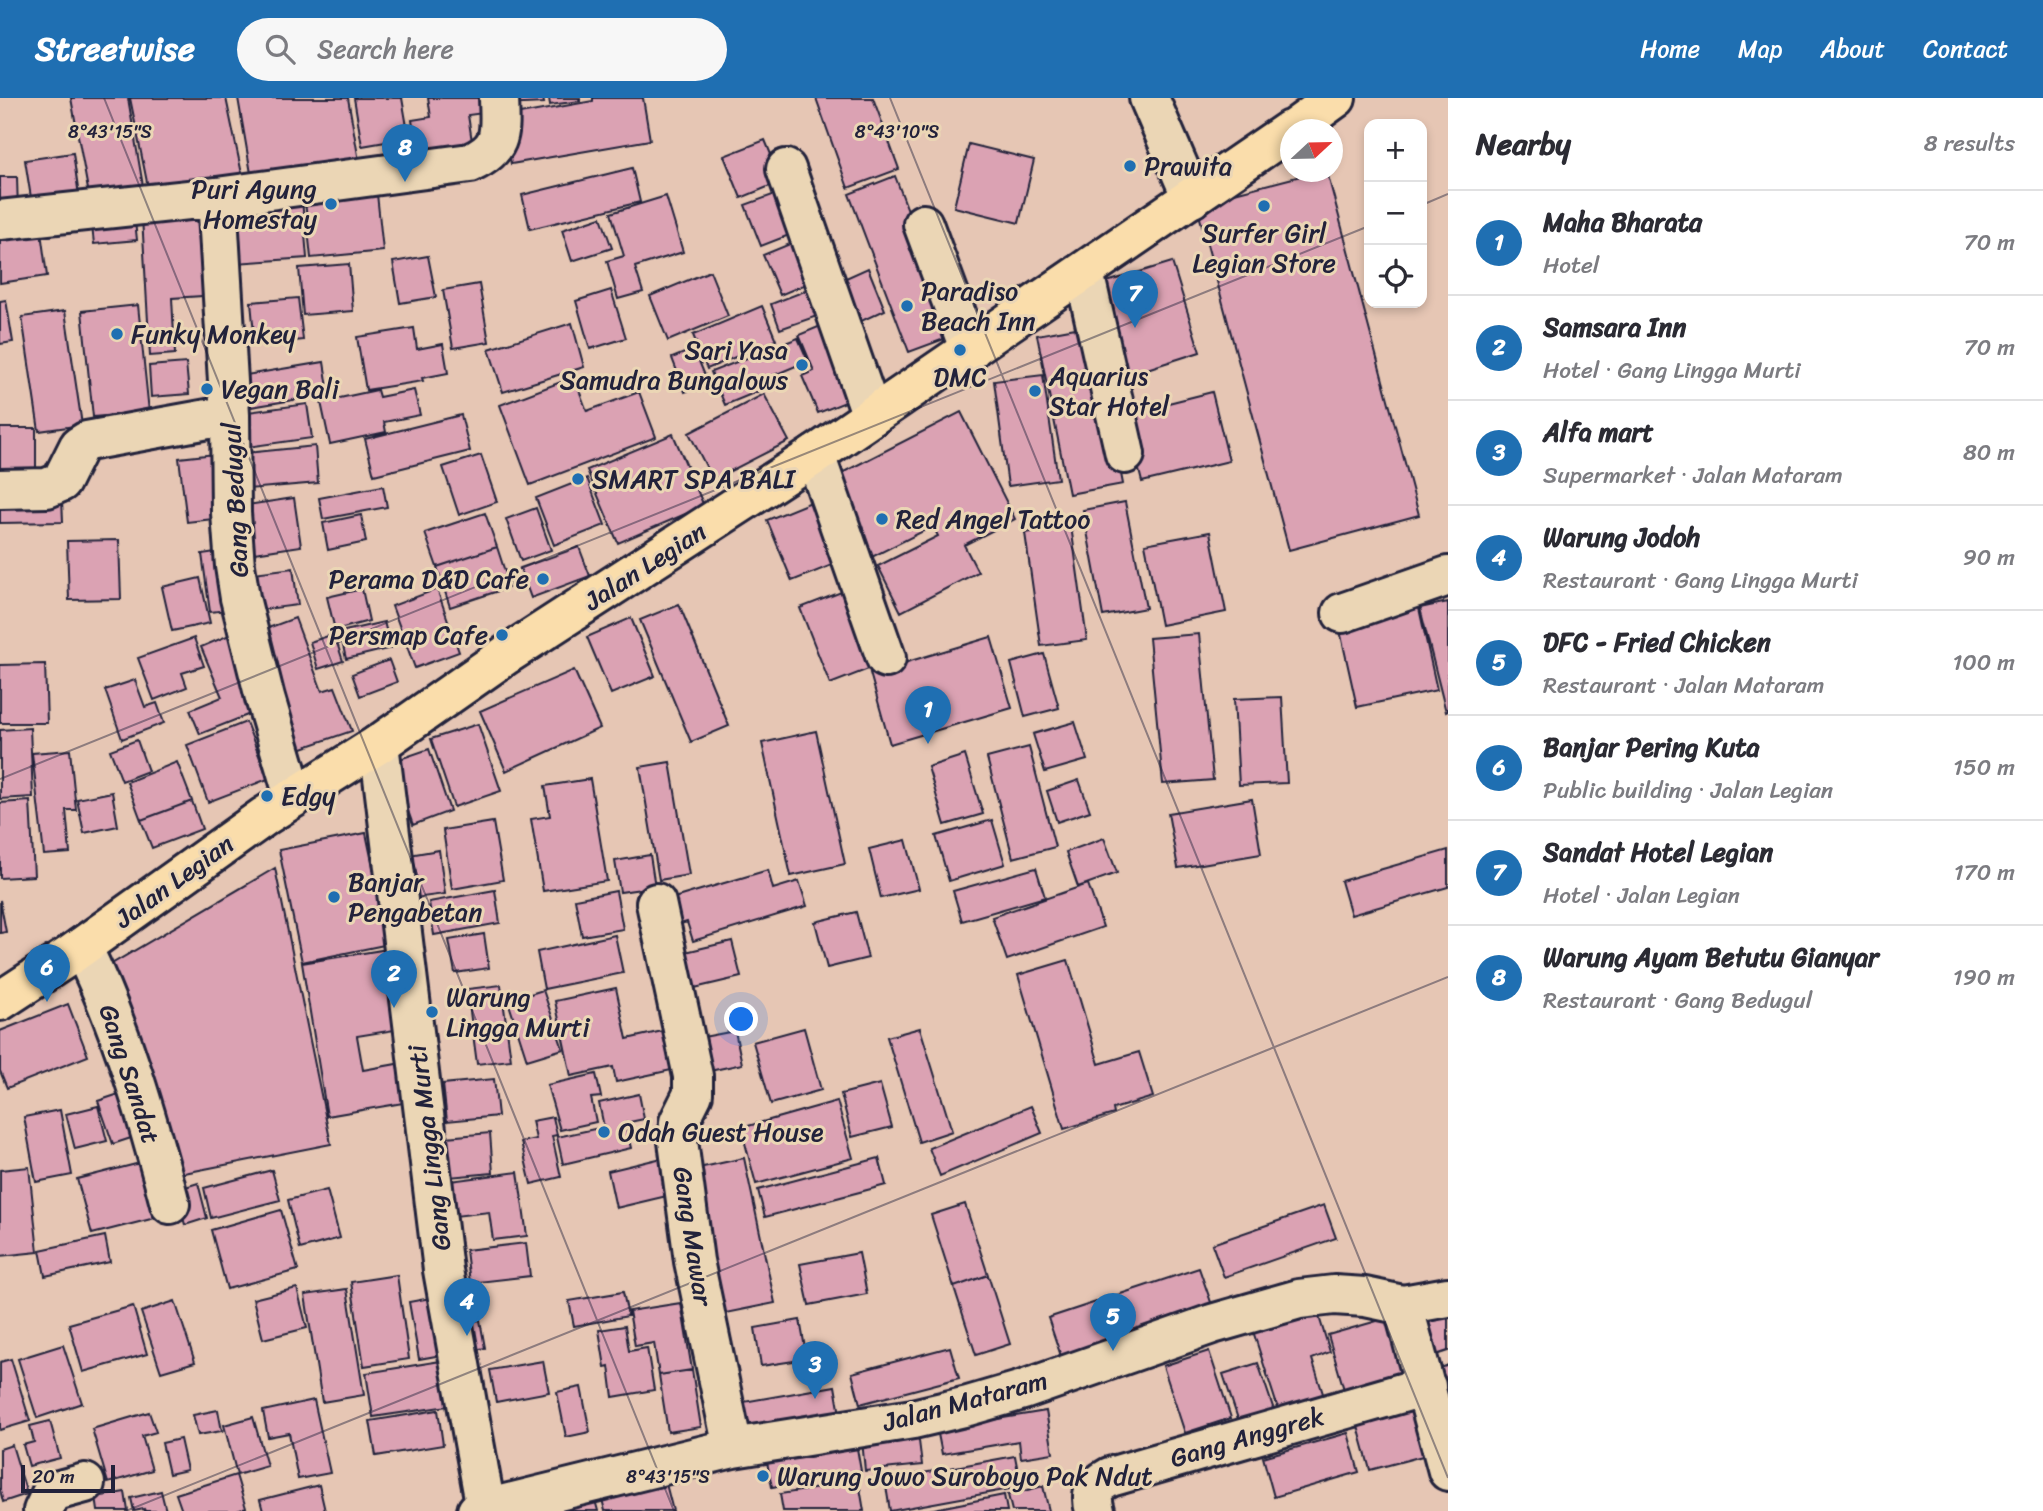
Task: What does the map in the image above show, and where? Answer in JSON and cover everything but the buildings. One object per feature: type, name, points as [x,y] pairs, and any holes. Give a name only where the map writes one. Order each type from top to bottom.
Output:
[{"type":"main road","name":"Jalan Legian","points":[[1306,119],[1336,98]]},
{"type":"main road","name":"Jalan Legian","points":[[0,1001],[82,947],[265,816],[379,744],[506,655],[815,455],[1280,138]]},
{"type":"street","points":[[0,220],[217,197],[470,163],[495,147],[500,135],[499,98]]},
{"type":"street","points":[[1149,98],[1192,198]]},
{"type":"street","points":[[786,170],[872,416]]},
{"type":"street","name":"Gang Bedugul","points":[[217,197],[230,415],[231,513],[239,587],[265,698],[295,797]]},
{"type":"street","points":[[923,224],[970,351]]},
{"type":"street","points":[[1084,272],[1125,454]]},
{"type":"street","points":[[0,489],[47,488],[61,482],[79,446],[86,441],[230,415]]},
{"type":"street","points":[[815,455],[886,658]]},
{"type":"street","points":[[1342,612],[1448,576]]},
{"type":"street","name":"Gang Lingga Murti","points":[[379,744],[443,1270],[494,1509]]},
{"type":"street","name":"Gang Mawar","points":[[656,903],[693,1076],[693,1094],[679,1122],[678,1141],[694,1261],[733,1448]]},
{"type":"street","name":"Gang Sandat","points":[[82,947],[118,1028],[170,1205]]},
{"type":"street","name":"Jalan Mataram","points":[[494,1509],[733,1448],[913,1419],[968,1406],[1023,1390],[1213,1324],[1299,1299],[1344,1295],[1403,1305],[1448,1297]]},
{"type":"street","points":[[1403,1305],[1448,1471]]},
{"type":"street","name":"Gang Anggrek","points":[[1095,1511],[1091,1496],[1094,1488],[1097,1483],[1110,1477],[1426,1386]]},
{"type":"street","points":[[43,1511],[52,1492],[85,1483]]},
{"type":"place","name":"Prawita","points":[[1130,166]]},
{"type":"place","name":"Warung Ayam Betutu Gianyar","points":[[405,182]]},
{"type":"place","name":"Puri Agung Homestay","points":[[331,204]]},
{"type":"place","name":"Surfer Girl Legian Store","points":[[1264,206]]},
{"type":"place","name":"Paradiso Beach Inn","points":[[907,306]]},
{"type":"place","name":"Sandat Hotel Legian","points":[[1135,328]]},
{"type":"place","name":"Funky Monkey","points":[[117,334]]},
{"type":"place","name":"DMC","points":[[960,350]]},
{"type":"place","name":"Sari Yasa Samudra Bungalows","points":[[802,365]]},
{"type":"place","name":"Vegan Bali","points":[[207,389]]},
{"type":"place","name":"Aquarius Star Hotel","points":[[1035,391]]},
{"type":"place","name":"SMART SPA BALI","points":[[578,479]]},
{"type":"place","name":"Red Angel Tattoo","points":[[882,519]]},
{"type":"place","name":"Perama D&D Cafe","points":[[543,579]]},
{"type":"place","name":"Persmap Cafe","points":[[502,635]]},
{"type":"place","name":"Maha Bharata","points":[[928,744]]},
{"type":"place","name":"Edgy","points":[[267,796]]},
{"type":"place","name":"Banjar Pengabetan","points":[[334,897]]},
{"type":"place","name":"Banjar Pering Kuta","points":[[47,1002]]},
{"type":"place","name":"Samsara Inn","points":[[394,1008]]},
{"type":"place","name":"Warung Lingga Murti","points":[[432,1012]]},
{"type":"place","name":"Odah Guest House","points":[[604,1132]]},
{"type":"place","name":"Warung Jodoh","points":[[467,1336]]},
{"type":"place","name":"DFC - Fried Chicken","points":[[1113,1351]]},
{"type":"place","name":"Alfa mart","points":[[815,1399]]},
{"type":"place","name":"Warung Jowo Suroboyo Pak Ndut","points":[[763,1476]]}]
